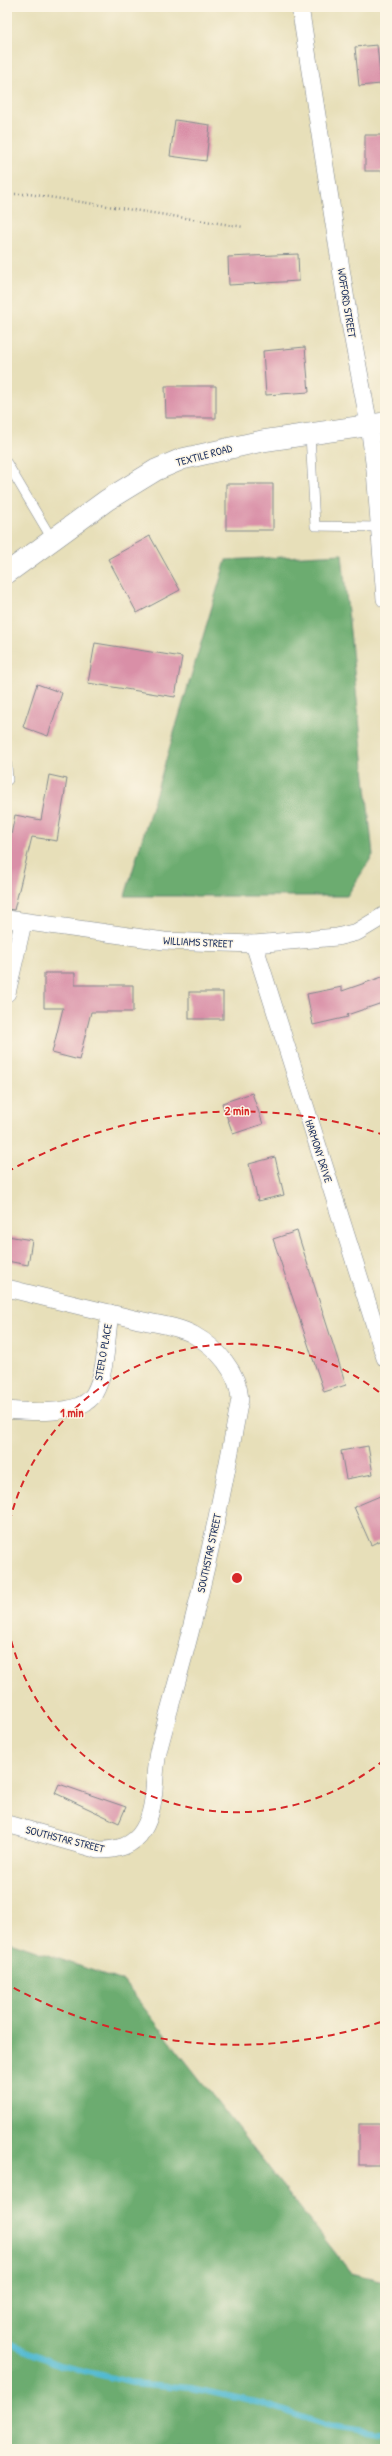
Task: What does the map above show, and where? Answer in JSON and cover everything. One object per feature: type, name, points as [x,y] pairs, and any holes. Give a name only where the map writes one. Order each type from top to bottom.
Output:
[{"type":"street","name":"WOFFORD STREET","points":[[300,7],[348,313],[377,424],[379,527],[385,599]]},
{"type":"street","name":"TEXTILE ROAD","points":[[7,573],[100,504],[143,477],[182,459],[262,441],[377,424]]},
{"type":"street","name":"WILLIAMS STREET","points":[[15,921],[164,941],[254,944],[337,937],[357,932],[385,915]]},
{"type":"street","points":[[7,993],[15,921]]},
{"type":"street","name":"HARMONY DRIVE","points":[[254,944],[385,1358]]},
{"type":"street","name":"SOUTHSTAR STREET","points":[[7,1288],[165,1325],[194,1335],[220,1355],[229,1367],[240,1390],[240,1399],[227,1472],[196,1612],[158,1750],[153,1801],[143,1831],[134,1841],[124,1847],[111,1850],[98,1850],[7,1824]]},
{"type":"street","name":"STEFLO PLACE","points":[[7,1410],[27,1412],[62,1410],[84,1404],[93,1395],[101,1376],[110,1313]]},
{"type":"lane","points":[[310,434],[315,526],[379,527]]},
{"type":"lane","points":[[7,463],[52,539]]},
{"type":"lane","points":[[7,765],[8,780]]},
{"type":"path","points":[[7,194],[29,194],[244,227]]},
{"type":"green space","points":[[342,554],[373,855],[347,896],[125,896],[226,560]]},
{"type":"green space","points":[[7,1941],[123,1981],[351,2273],[385,2281],[385,2449],[7,2449]]},
{"type":"building","points":[[377,45],[381,84],[359,86],[355,47]]},
{"type":"building","points":[[175,120],[210,125],[206,161],[170,156]]},
{"type":"building","points":[[365,135],[385,135],[385,171],[365,171]]},
{"type":"building","points":[[298,254],[299,281],[229,285],[228,257]]},
{"type":"building","points":[[305,347],[309,392],[266,395],[263,351]]},
{"type":"building","points":[[165,386],[216,386],[216,418],[166,418]]},
{"type":"building","points":[[226,484],[273,484],[273,530],[226,530]]},
{"type":"building","points":[[150,536],[180,590],[137,613],[108,559]]},
{"type":"building","points":[[95,643],[182,657],[175,697],[88,683]]},
{"type":"building","points":[[37,684],[62,693],[48,736],[23,727]]},
{"type":"building","points":[[49,775],[67,779],[57,841],[32,837],[14,910],[7,909],[7,840],[10,840],[15,815],[41,820]]},
{"type":"building","points":[[44,973],[75,973],[75,985],[133,985],[133,1012],[91,1012],[79,1060],[52,1053],[63,1008],[44,1008]]},
{"type":"building","points":[[385,976],[385,1002],[347,1015],[348,1017],[313,1025],[307,994],[342,987],[342,991]]},
{"type":"building","points":[[189,992],[223,992],[223,1019],[189,1019]]},
{"type":"building","points":[[252,1093],[263,1124],[233,1134],[222,1103]]},
{"type":"building","points":[[275,1157],[284,1195],[258,1201],[249,1164]]},
{"type":"building","points":[[297,1231],[346,1385],[324,1392],[273,1239]]},
{"type":"building","points":[[7,1236],[32,1240],[28,1265],[7,1261]]},
{"type":"building","points":[[368,1446],[373,1474],[346,1479],[341,1451]]},
{"type":"building","points":[[380,1496],[385,1508],[385,1538],[371,1545],[354,1507]]},
{"type":"building","points":[[59,1784],[126,1807],[119,1823],[55,1793]]},
{"type":"building","points":[[359,2124],[384,2124],[384,2165],[359,2165]]},
{"type":"waterway","points":[[7,2343],[60,2365],[133,2383],[192,2388],[264,2404],[325,2425],[385,2434]]}]
